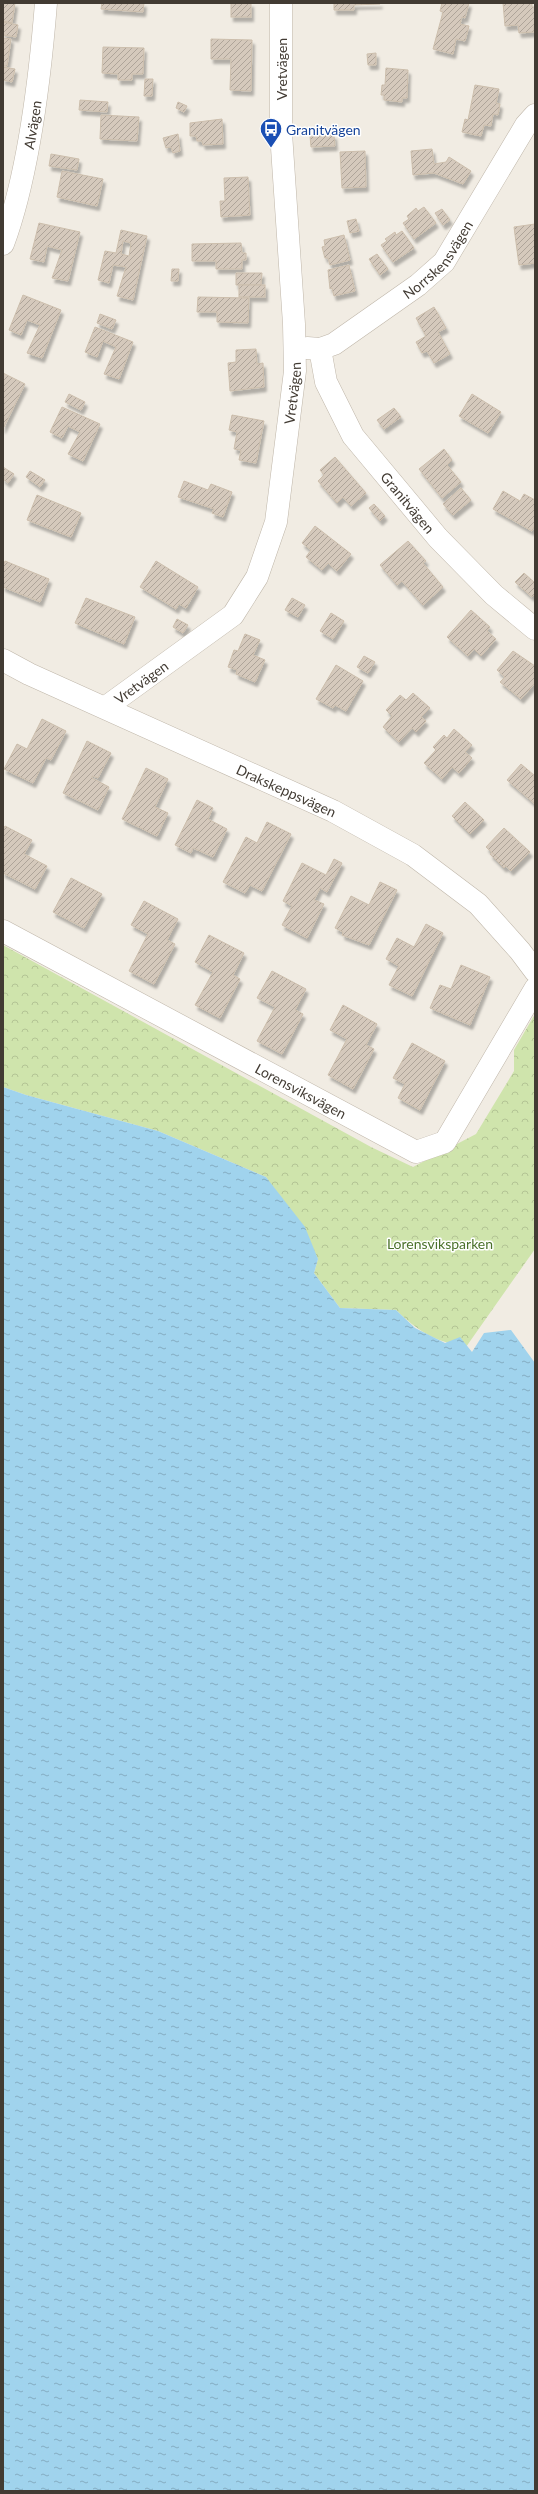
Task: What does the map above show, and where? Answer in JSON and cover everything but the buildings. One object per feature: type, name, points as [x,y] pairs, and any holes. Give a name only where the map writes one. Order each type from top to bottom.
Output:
[{"type":"street","name":"Alvägen","points":[[3,244],[23,171],[42,49],[46,3]]},
{"type":"street","name":"Vretvägen","points":[[106,707],[233,615],[257,577],[276,522],[295,372],[281,134],[281,3]]},
{"type":"street","name":"Norrskensvägen","points":[[294,347],[320,349],[334,344],[418,285],[444,262],[522,131],[535,115]]},
{"type":"street","name":"Granitvägen","points":[[320,349],[326,382],[353,436],[438,538],[494,595],[535,629]]},
{"type":"street","name":"Drakskeppsvägen","points":[[3,660],[29,674],[106,707],[332,811],[413,855],[478,904],[520,951],[535,971]]},
{"type":"street","name":"Lorensviksvägen","points":[[3,931],[416,1152],[445,1142],[469,1097],[535,989]]},
{"type":"green space","name":"Lorensviksparken","points":[[3,945],[371,1147],[413,1167],[476,1134],[514,1071],[514,1050],[535,1014],[535,1249],[466,1347],[445,1342],[420,1330],[396,1310],[340,1308],[314,1273],[318,1259],[266,1177],[158,1131],[26,1095],[3,1087]]},
{"type":"water","points":[[3,1087],[26,1095],[158,1131],[266,1177],[305,1227],[318,1259],[314,1273],[340,1308],[396,1310],[415,1328],[445,1343],[460,1337],[472,1352],[484,1333],[511,1330],[535,1363],[535,2491],[3,2491]]},
{"type":"place","name":"Granitvägen","points":[[271,148]]}]
